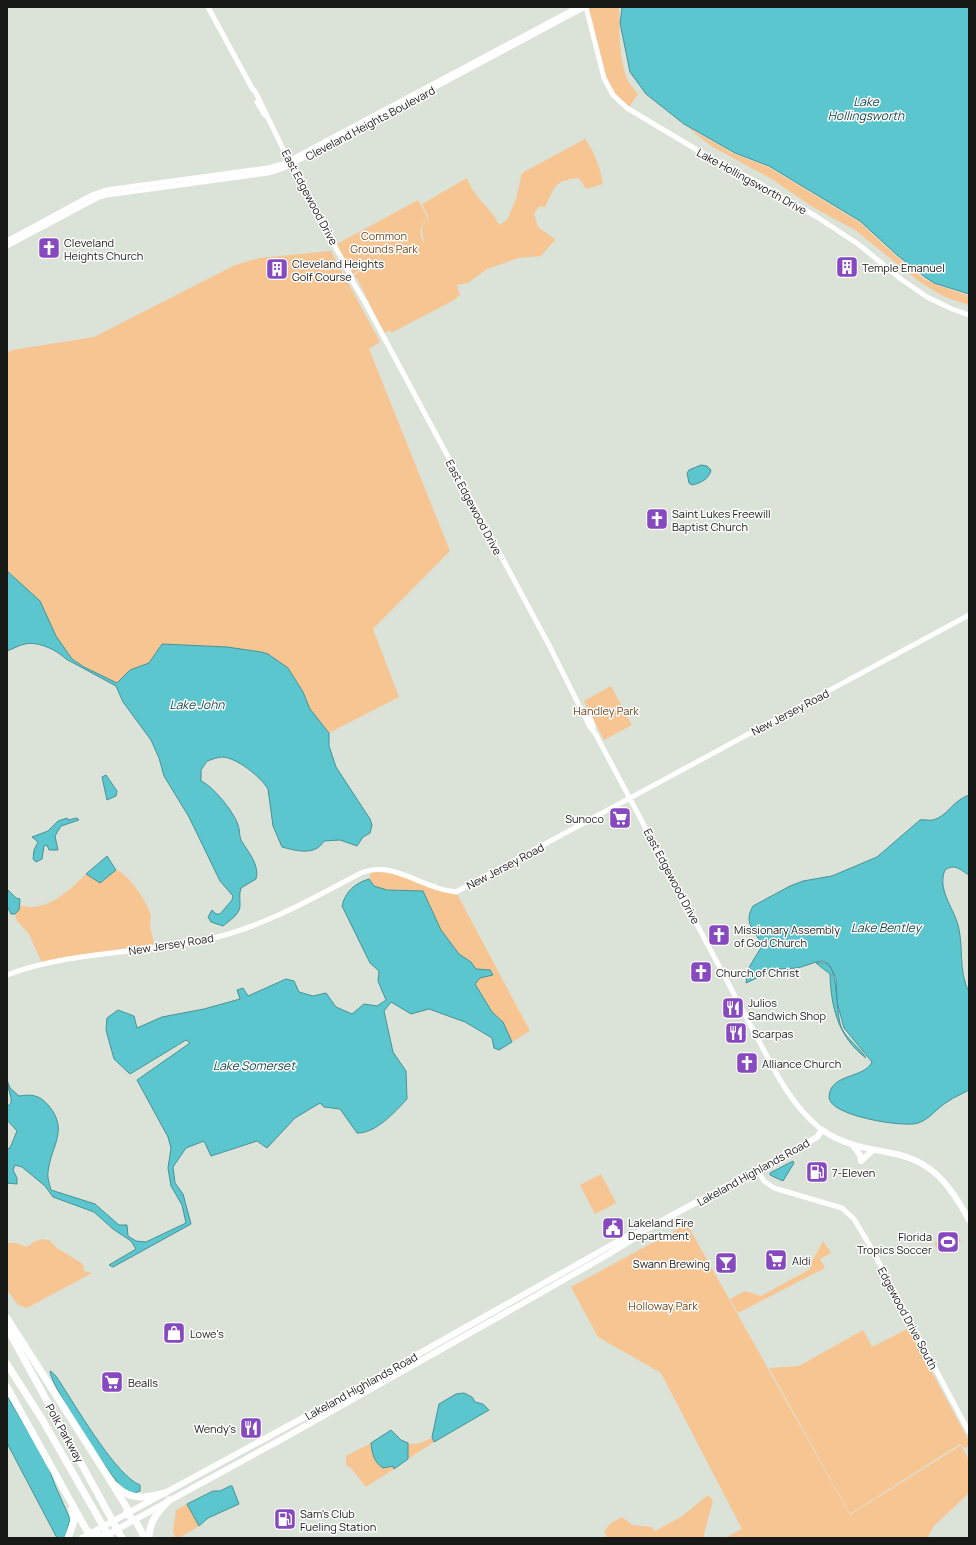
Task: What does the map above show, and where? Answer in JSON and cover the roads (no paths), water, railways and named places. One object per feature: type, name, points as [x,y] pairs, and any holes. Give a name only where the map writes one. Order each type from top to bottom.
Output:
[{"type":"highway","points":[[7,1318],[110,1480],[127,1508],[127,1514],[145,1538]]},
{"type":"highway","name":"Polk Parkway","points":[[7,1328],[122,1538]]},
{"type":"highway","name":"Polk Parkway","points":[[7,1364],[35,1408],[98,1518],[98,1536]]},
{"type":"highway","points":[[7,1387],[70,1499],[98,1536]]},
{"type":"highway","points":[[110,1480],[121,1491],[136,1497],[148,1497],[165,1493]]},
{"type":"highway","points":[[68,1538],[74,1521],[74,1514],[70,1499]]},
{"type":"highway","points":[[149,1538],[150,1528],[154,1517],[169,1500]]},
{"type":"main road","name":"East Edgewood Drive","points":[[822,1130],[837,1140],[852,1146],[902,1155],[920,1163],[933,1171],[953,1191],[969,1220]]},
{"type":"main road","name":"Lakeland Highlands Road","points":[[98,1536],[127,1514],[394,1368],[631,1234],[638,1233],[812,1140],[822,1130]]},
{"type":"main road","points":[[852,1146],[859,1153],[861,1161],[872,1150]]},
{"type":"main road","name":"Lakeland Highlands Road","points":[[82,1538],[98,1536],[133,1520],[405,1370],[609,1254],[633,1239],[638,1233]]},
{"type":"main road","points":[[394,1368],[405,1370],[410,1363],[425,1354],[429,1348]]},
{"type":"street","name":"East Edgewood Drive","points":[[208,7],[261,102],[266,116],[353,279],[356,280],[366,298],[365,302],[584,711],[594,725],[593,729],[786,1091],[802,1113],[822,1130]]},
{"type":"street","name":"Cleveland Heights Boulevard","points":[[515,43],[578,7]]},
{"type":"street","name":"Cleveland Heights Boulevard","points":[[7,246],[104,196],[268,172],[290,162],[586,7]]},
{"type":"street","name":"Lake Hollingsworth Drive","points":[[586,7],[604,78],[613,95],[627,108],[709,158],[757,182],[817,217],[858,244],[901,279],[927,296],[952,309],[969,315]]},
{"type":"street","name":"Cleveland Heights Boulevard","points":[[7,241],[98,192],[275,167],[290,162]]},
{"type":"street","name":"New Jersey Road","points":[[7,976],[76,957],[173,946],[229,934],[276,916],[372,870],[390,870],[434,887],[456,892],[969,615]]},
{"type":"street","name":"Edgewood Drive South","points":[[757,1170],[764,1181],[774,1188],[842,1208],[851,1215],[969,1432]]},
{"type":"water","name":"Lake Hollingsworth","points":[[622,7],[969,7],[969,294],[934,283],[897,255],[860,221],[769,166],[735,153],[684,124],[646,94],[630,72],[620,23]]},
{"type":"water","points":[[701,465],[707,466],[711,470],[710,473],[704,480],[692,485],[689,483],[687,473],[689,470]]},
{"type":"water","name":"Lake John","points":[[7,571],[40,601],[56,636],[72,659],[84,667],[117,683],[130,670],[149,663],[162,644],[227,647],[261,652],[268,654],[288,668],[303,692],[310,709],[329,733],[329,746],[336,767],[370,819],[372,825],[370,833],[363,837],[357,846],[340,840],[324,841],[320,846],[311,851],[300,851],[282,847],[273,826],[268,789],[265,784],[248,768],[234,760],[222,757],[207,761],[201,770],[201,781],[217,794],[232,813],[239,827],[241,840],[255,864],[257,874],[256,879],[241,888],[239,911],[223,926],[211,922],[208,917],[212,910],[216,914],[220,914],[232,900],[233,896],[220,881],[189,817],[164,776],[159,758],[151,740],[123,702],[116,686],[66,659],[58,652],[41,645],[30,643],[20,645],[7,651]]},
{"type":"water","points":[[106,775],[117,791],[116,796],[107,800],[102,777]]},
{"type":"water","name":"Lake Bentley","points":[[969,795],[969,875],[955,867],[949,868],[945,870],[943,884],[944,891],[956,918],[960,933],[963,976],[969,992],[969,1090],[943,1104],[926,1119],[918,1123],[899,1124],[854,1115],[841,1110],[832,1104],[829,1097],[831,1089],[841,1080],[862,1071],[872,1062],[844,1028],[837,1002],[836,978],[829,964],[823,961],[798,968],[776,969],[746,983],[748,969],[762,946],[750,923],[750,913],[753,906],[790,886],[803,881],[832,876],[877,857],[920,820],[931,820],[938,818],[958,801]]},
{"type":"water","points":[[67,818],[68,820],[77,818],[79,820],[61,826],[55,836],[58,850],[49,850],[47,845],[44,846],[42,859],[36,862],[33,859],[34,850],[38,842],[32,837],[48,831],[58,821]]},
{"type":"water","points":[[107,856],[116,870],[100,883],[86,874]]},
{"type":"water","name":"Lake Somerset","points":[[369,879],[374,886],[387,890],[423,891],[441,930],[459,954],[471,962],[476,969],[490,970],[493,975],[480,978],[475,984],[492,1012],[503,1022],[512,1042],[499,1050],[494,1048],[492,1038],[465,1022],[429,1009],[411,1014],[391,1002],[384,1011],[393,1052],[406,1071],[407,1099],[391,1116],[371,1130],[357,1133],[340,1109],[324,1107],[320,1103],[295,1118],[267,1148],[257,1141],[211,1156],[204,1141],[186,1148],[173,1167],[175,1183],[183,1194],[191,1224],[113,1267],[109,1265],[136,1249],[131,1241],[113,1229],[94,1212],[53,1197],[45,1186],[22,1167],[15,1165],[13,1170],[17,1178],[17,1184],[7,1183],[7,1149],[10,1148],[17,1131],[7,1120],[7,1107],[11,1103],[11,1100],[7,1080],[10,1088],[19,1096],[32,1095],[39,1097],[46,1102],[55,1115],[58,1123],[58,1131],[48,1172],[51,1190],[95,1204],[119,1225],[127,1225],[128,1236],[136,1241],[146,1242],[186,1223],[182,1205],[171,1186],[168,1168],[171,1148],[168,1137],[137,1080],[190,1043],[186,1040],[130,1074],[114,1059],[106,1030],[107,1018],[118,1010],[134,1016],[137,1028],[162,1017],[204,1009],[240,999],[237,990],[243,988],[248,996],[286,979],[294,981],[299,992],[313,996],[326,993],[336,1007],[352,1014],[364,1004],[377,1006],[386,1000],[378,981],[379,971],[370,963],[342,906],[343,901],[351,889],[359,883]]},
{"type":"water","points":[[7,889],[16,898],[20,899],[19,910],[15,914],[11,914],[7,906]]},
{"type":"water","points":[[816,963],[825,963],[828,965],[834,976],[838,1014],[842,1028],[834,1010],[830,974]]},
{"type":"water","points":[[842,1030],[866,1058],[856,1050],[849,1041]]},
{"type":"water","points":[[793,1161],[794,1163],[783,1181],[770,1175],[770,1173]]},
{"type":"water","points":[[50,1371],[58,1379],[89,1428],[110,1457],[121,1470],[140,1485],[140,1491],[132,1494],[117,1482],[82,1432],[60,1394]]},
{"type":"water","points":[[464,1393],[472,1397],[475,1402],[483,1404],[489,1410],[434,1442],[432,1437],[439,1404],[456,1394]]},
{"type":"water","points":[[7,1396],[47,1463],[70,1519],[65,1538],[57,1538],[7,1443]]},
{"type":"water","points":[[391,1430],[401,1440],[408,1443],[408,1459],[394,1469],[393,1466],[383,1468],[377,1463],[373,1454],[371,1443]]},
{"type":"water","points":[[232,1486],[239,1504],[208,1518],[199,1526],[187,1504],[213,1491],[220,1491]]},
{"type":"place","name":"Cleveland Heights Church","points":[[49,248]]},
{"type":"place","name":"Temple Emanuel","points":[[847,267]]},
{"type":"place","name":"Cleveland Heights Golf Course","points":[[277,269]]},
{"type":"place","name":"Saint Lukes Freewill Baptist Church","points":[[657,519]]},
{"type":"place","name":"Sunoco","points":[[620,818]]},
{"type":"place","name":"Missionary Assembly of God Church","points":[[719,935]]},
{"type":"place","name":"Church of Christ","points":[[701,972]]},
{"type":"place","name":"Julios Sandwich Shop","points":[[733,1008]]},
{"type":"place","name":"Scarpas","points":[[736,1033]]},
{"type":"place","name":"Alliance Church","points":[[747,1063]]},
{"type":"place","name":"7-Eleven","points":[[817,1172]]},
{"type":"place","name":"Lakeland Fire Department","points":[[613,1228]]},
{"type":"place","name":"Florida Tropics Soccer","points":[[948,1242]]},
{"type":"place","name":"Aldi","points":[[776,1260]]},
{"type":"place","name":"Swann Brewing","points":[[726,1263]]},
{"type":"place","name":"Lowe's","points":[[174,1333]]},
{"type":"place","name":"Bealls","points":[[112,1382]]},
{"type":"place","name":"Wendy's","points":[[251,1428]]},
{"type":"place","name":"Sam's Club Fueling Station","points":[[285,1519]]},
{"type":"park label","name":"Common Grounds Park","points":[[384,241]]},
{"type":"park label","name":"Handley Park","points":[[606,710]]},
{"type":"park label","name":"Holloway Park","points":[[663,1305]]}]
